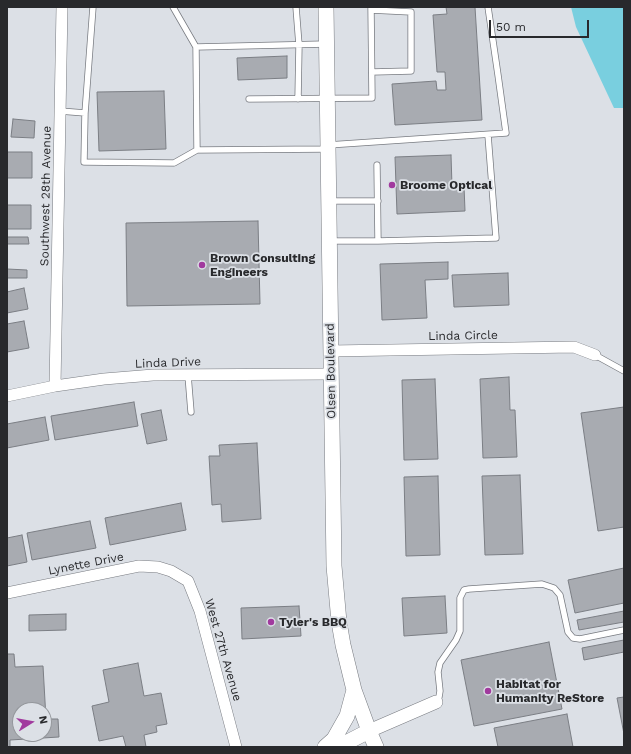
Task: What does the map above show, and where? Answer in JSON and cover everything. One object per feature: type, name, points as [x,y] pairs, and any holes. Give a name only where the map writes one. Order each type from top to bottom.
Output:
[{"type":"main road","name":"Olsen Boulevard","points":[[326,7],[334,566],[342,637],[354,690],[376,747]]},
{"type":"main road","points":[[325,747],[334,739],[347,716],[354,690]]},
{"type":"main road","points":[[338,747],[369,731]]},
{"type":"street","name":"Southwest 28th Avenue","points":[[55,386],[62,7]]},
{"type":"street","name":"Linda Circle","points":[[330,351],[574,347],[595,355]]},
{"type":"street","name":"Linda Drive","points":[[7,396],[55,386],[104,379],[153,375],[331,374]]},
{"type":"street","name":"Lynette Drive","points":[[7,593],[139,566],[158,567],[171,571]]},
{"type":"street","name":"West 27th Avenue","points":[[171,571],[188,581],[200,611],[236,747]]},
{"type":"street","points":[[369,731],[436,702]]},
{"type":"lane","points":[[93,7],[85,113],[84,162],[174,163],[197,150],[328,147],[506,134],[488,7]]},
{"type":"lane","points":[[173,7],[196,47],[197,150]]},
{"type":"lane","points":[[296,7],[299,45],[298,99]]},
{"type":"lane","points":[[250,99],[372,98],[371,9],[411,12],[411,71],[372,72]]},
{"type":"lane","points":[[196,47],[327,44]]},
{"type":"lane","points":[[60,111],[85,113]]},
{"type":"lane","points":[[329,241],[496,238],[488,135]]},
{"type":"lane","points":[[377,165],[378,241]]},
{"type":"lane","points":[[329,201],[378,201]]},
{"type":"lane","points":[[595,355],[624,371]]},
{"type":"lane","points":[[188,375],[191,412]]},
{"type":"lane","points":[[436,702],[440,691],[438,672],[440,664],[456,640],[460,631],[460,598],[464,590],[542,584],[554,588],[560,595],[568,632],[573,638],[580,639],[624,630]]},
{"type":"water","points":[[571,7],[624,7],[624,108],[614,108],[576,27]]},
{"type":"building","points":[[446,7],[475,7],[482,120],[395,125],[392,84],[436,81],[437,90],[446,90],[445,72],[437,72],[433,15],[447,14]]},
{"type":"building","points":[[287,56],[287,78],[238,80],[237,58]]},
{"type":"building","points":[[164,91],[166,149],[99,151],[97,92]]},
{"type":"building","points":[[13,119],[35,121],[34,138],[11,137]]},
{"type":"building","points":[[7,152],[32,152],[32,178],[7,178]]},
{"type":"building","points":[[451,155],[452,186],[464,186],[465,211],[397,214],[395,157]]},
{"type":"building","points":[[7,205],[31,205],[31,229],[7,229]]},
{"type":"building","points":[[258,221],[260,304],[127,306],[126,223]]},
{"type":"building","points":[[7,237],[28,237],[29,244],[7,244]]},
{"type":"building","points":[[448,262],[448,279],[425,280],[427,318],[382,320],[380,264]]},
{"type":"building","points":[[7,269],[27,270],[27,278],[7,278]]},
{"type":"building","points":[[508,273],[509,305],[454,307],[452,275]]},
{"type":"building","points":[[24,288],[28,309],[7,313],[7,292]]},
{"type":"building","points":[[24,321],[29,348],[7,352],[7,324]]},
{"type":"building","points":[[509,377],[510,410],[515,410],[517,457],[483,458],[480,379]]},
{"type":"building","points":[[435,379],[438,459],[404,460],[402,380]]},
{"type":"building","points":[[134,402],[138,426],[55,440],[51,416]]},
{"type":"building","points":[[624,407],[624,527],[598,531],[581,413]]},
{"type":"building","points":[[161,410],[167,440],[147,444],[141,414]]},
{"type":"building","points":[[45,417],[49,440],[7,448],[7,424]]},
{"type":"building","points":[[257,443],[261,519],[222,522],[221,504],[212,505],[209,456],[220,456],[219,445]]},
{"type":"building","points":[[520,475],[523,554],[485,555],[482,476]]},
{"type":"building","points":[[438,476],[440,555],[406,556],[404,477]]},
{"type":"building","points":[[181,503],[186,530],[110,545],[105,518]]},
{"type":"building","points":[[90,521],[96,548],[32,560],[27,533]]},
{"type":"building","points":[[22,535],[27,562],[7,566],[7,538]]},
{"type":"building","points":[[624,568],[624,603],[575,613],[568,580]]},
{"type":"building","points":[[445,596],[447,633],[404,636],[402,598]]},
{"type":"building","name":"Tyler's BBQ","points":[[299,606],[301,636],[242,639],[241,608]]},
{"type":"building","points":[[624,611],[624,622],[579,630],[577,620]]},
{"type":"building","points":[[66,614],[66,630],[29,631],[29,615]]},
{"type":"building","points":[[624,640],[624,652],[584,660],[582,648]]},
{"type":"building","points":[[549,642],[562,709],[474,726],[461,660]]},
{"type":"building","points":[[7,654],[14,654],[15,667],[43,666],[45,702],[12,702],[12,740],[10,740],[10,747],[7,747]]},
{"type":"building","points":[[138,663],[144,696],[161,693],[167,724],[156,726],[157,732],[144,735],[146,747],[126,747],[123,736],[99,741],[92,706],[109,702],[103,670]]},
{"type":"building","points":[[624,697],[624,734],[617,698]]},
{"type":"building","points":[[567,714],[573,747],[498,747],[494,728]]},
{"type":"building","points":[[52,719],[58,719],[59,737],[52,737]]},
{"type":"place","name":"Broome Optical","points":[[392,185]]},
{"type":"place","name":"Brown Consulting Engineers","points":[[202,265]]},
{"type":"place","name":"Tyler's BBQ","points":[[271,622]]},
{"type":"place","name":"Habitat for Humanity ReStore","points":[[488,691]]}]
